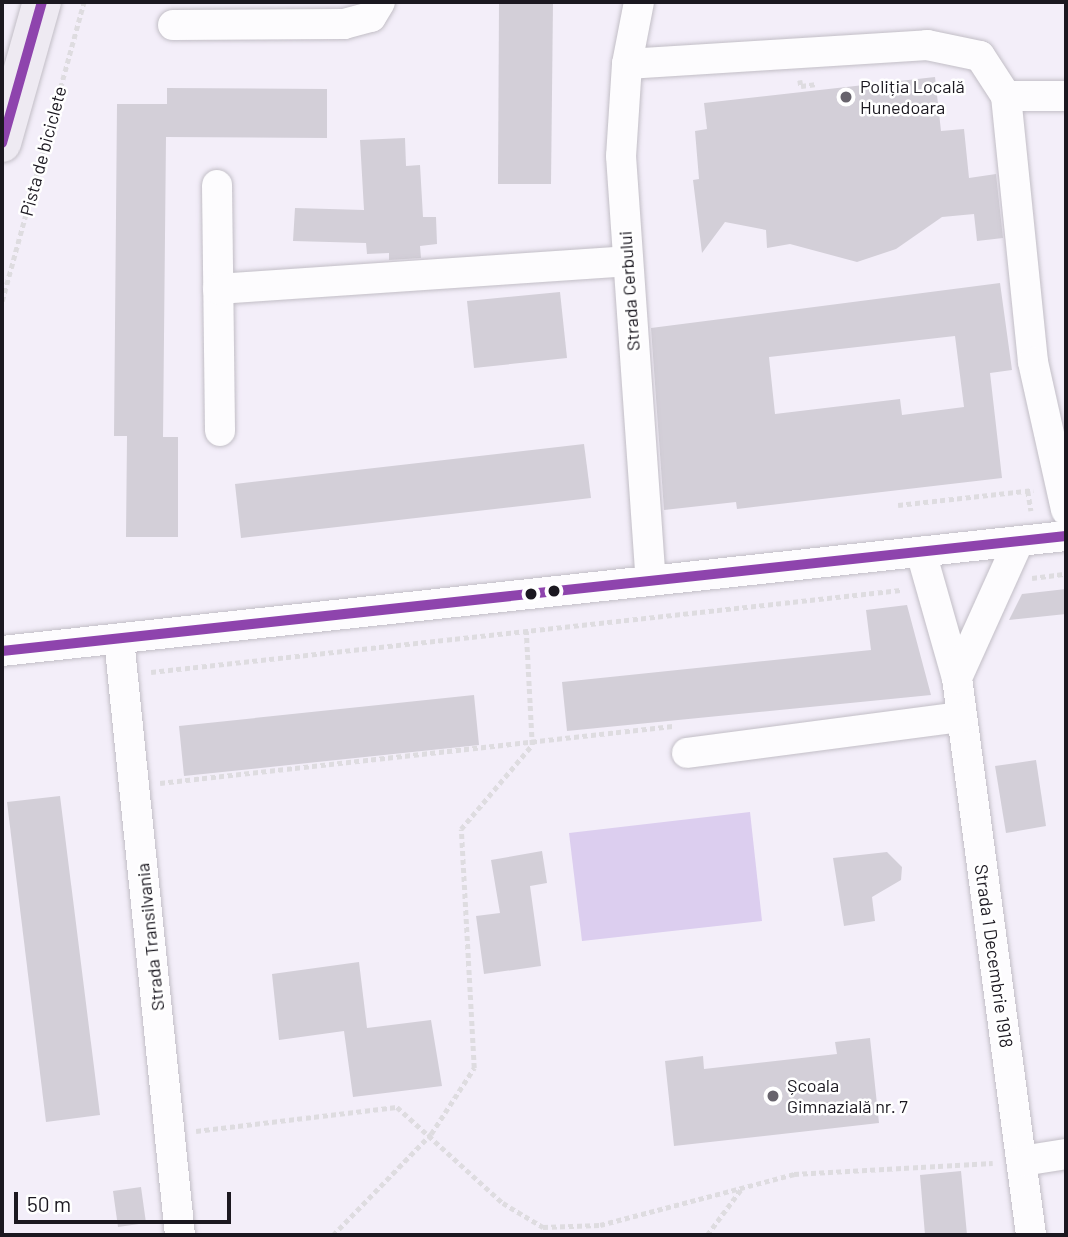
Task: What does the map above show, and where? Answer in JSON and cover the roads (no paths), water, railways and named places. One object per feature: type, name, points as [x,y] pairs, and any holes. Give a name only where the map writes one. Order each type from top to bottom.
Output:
[{"type":"main road","points":[[2,143],[42,2]]},
{"type":"street","points":[[173,25],[344,24],[371,17],[380,2]]},
{"type":"street","name":"Strada Cerbului","points":[[639,2],[627,64],[621,156],[626,261],[651,580]]},
{"type":"street","points":[[627,64],[951,46],[980,56],[1006,96],[1033,362],[1065,498]]},
{"type":"street","points":[[1006,96],[1066,96]]},
{"type":"street","points":[[217,185],[220,431]]},
{"type":"street","points":[[218,289],[626,261]]},
{"type":"street","points":[[2,651],[1066,536]]},
{"type":"street","points":[[957,678],[1020,541]]},
{"type":"street","name":"Strada 1 Decembrie 1918","points":[[921,552],[957,678],[1031,1235]]},
{"type":"street","name":"Strada Transilvania","points":[[119,639],[180,1235]]},
{"type":"street","points":[[695,752],[962,717]]},
{"type":"street","points":[[1022,1161],[1066,1154]]},
{"type":"place","name":"Poliția Locală Hunedoara","points":[[846,97]]},
{"type":"place","name":"Școala Gimnazială nr. 7","points":[[773,1096]]}]
